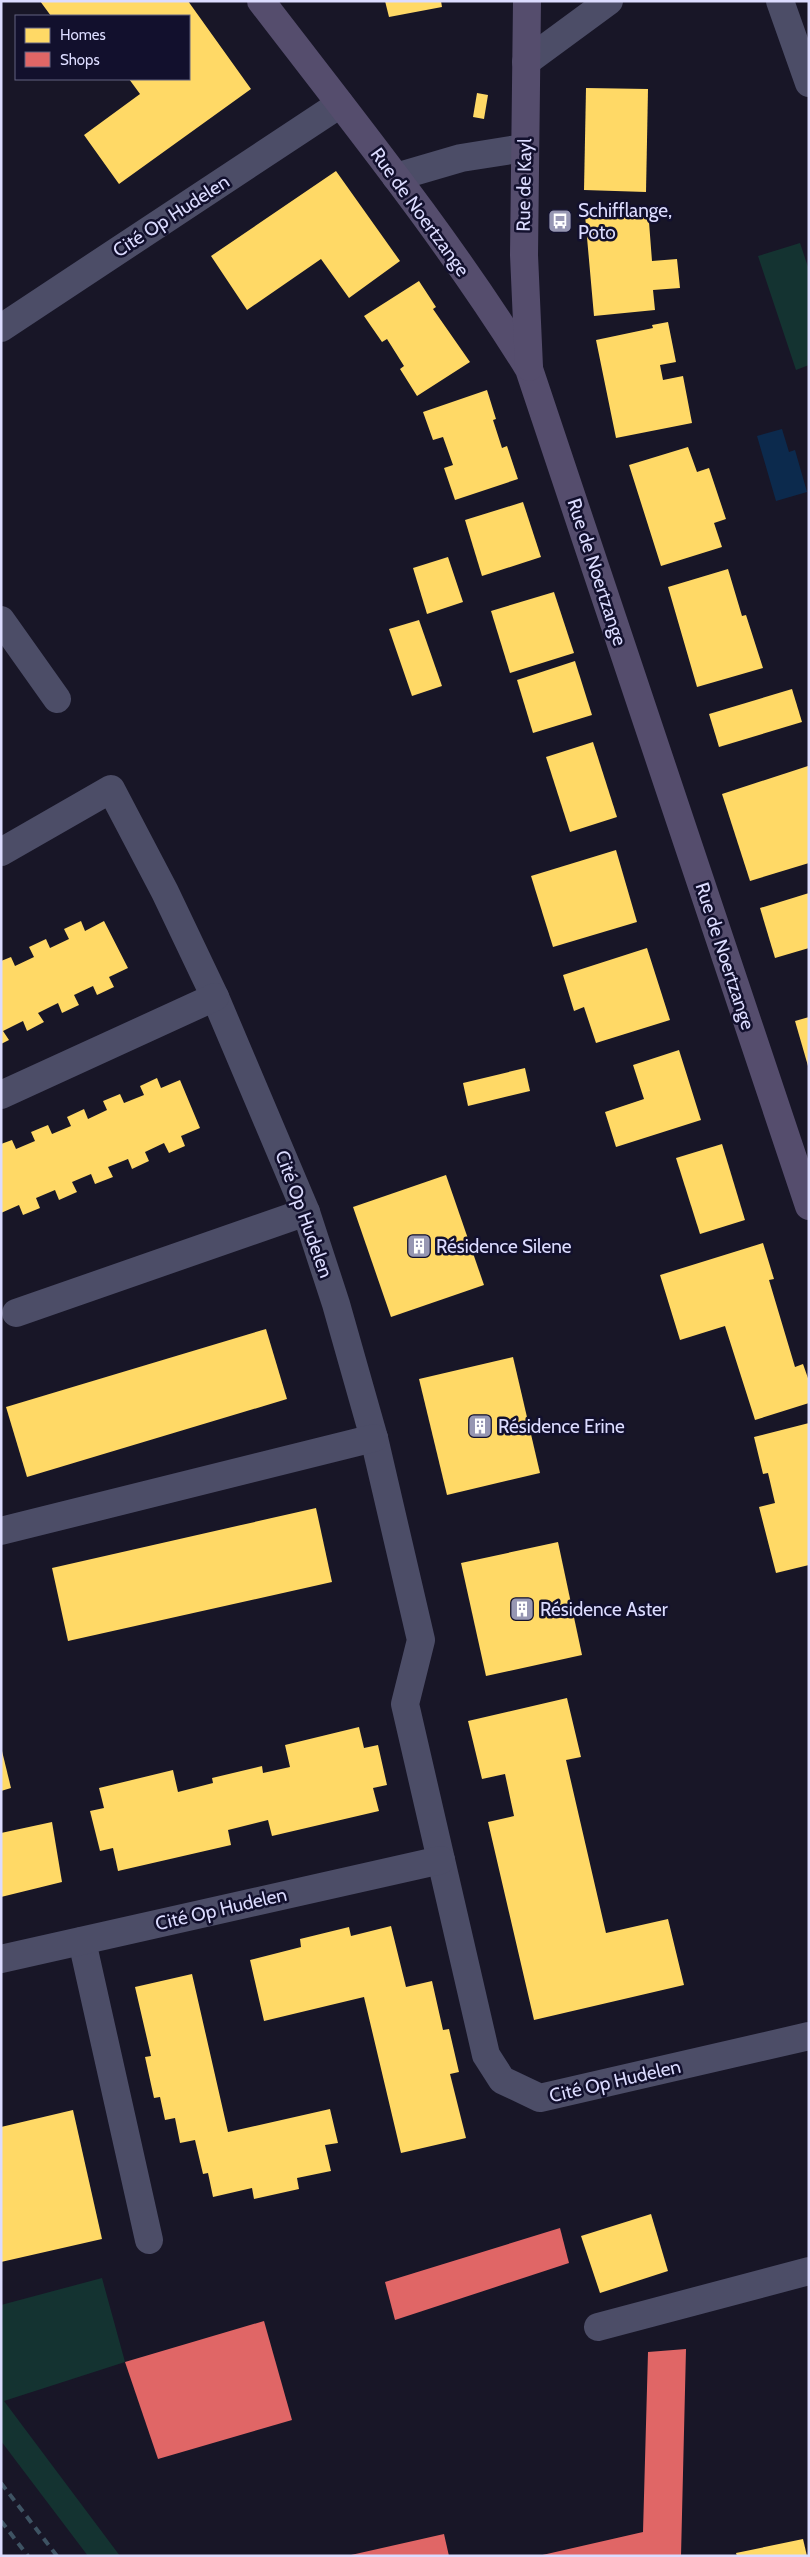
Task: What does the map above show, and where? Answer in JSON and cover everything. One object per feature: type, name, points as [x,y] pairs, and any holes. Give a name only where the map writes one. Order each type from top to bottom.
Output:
[{"type":"main road","name":"Rue de Noertzange","points":[[261,1],[396,177],[505,329],[529,369],[809,1206]]},
{"type":"main road","name":"Rue de Kayl","points":[[527,1],[524,255],[529,369]]},
{"type":"street","points":[[526,62],[609,1]]},
{"type":"street","points":[[780,1],[809,83]]},
{"type":"street","name":"Cité Op Hudelen","points":[[1,328],[340,104]]},
{"type":"street","points":[[396,177],[460,158],[524,148]]},
{"type":"street","points":[[1,620],[57,699]]},
{"type":"street","name":"Cité Op Hudelen","points":[[1,852],[111,789],[165,892],[215,997],[306,1212],[374,1438],[421,1640],[406,1704],[486,2055],[502,2080],[540,2098],[809,2036]]},
{"type":"street","points":[[1,1096],[215,997]]},
{"type":"street","points":[[16,1313],[306,1212]]},
{"type":"street","points":[[1,1531],[374,1438]]},
{"type":"street","name":"Cité Op Hudelen","points":[[1,1959],[441,1860]]},
{"type":"street","points":[[82,1941],[149,2240]]},
{"type":"street","points":[[598,2327],[809,2271]]},
{"type":"green space","points":[[800,243],[809,270],[809,365],[796,370],[758,256]]},
{"type":"green space","points":[[102,2278],[125,2362],[4,2401],[120,2556],[88,2556],[1,2441],[1,2305]]},
{"type":"water","points":[[782,429],[789,452],[795,450],[807,492],[776,501],[757,436]]},
{"type":"building: Homes","points":[[40,1],[188,1],[251,89],[119,184],[84,135],[140,94],[130,80],[190,80],[190,15],[50,15]]},
{"type":"building: Homes","points":[[385,1],[441,1],[442,7],[389,17]]},
{"type":"building: Homes","points":[[586,88],[648,89],[646,192],[584,190]]},
{"type":"building: Homes","points":[[477,93],[488,95],[484,119],[473,117]]},
{"type":"building: Homes","points":[[336,171],[400,261],[349,298],[321,259],[247,310],[211,256]]},
{"type":"building: Homes","points":[[648,209],[652,261],[677,259],[680,288],[653,290],[655,310],[594,316],[585,215]]},
{"type":"building: Homes","points":[[419,281],[436,307],[433,309],[470,362],[417,396],[400,369],[404,366],[387,339],[382,342],[364,316]]},
{"type":"building: Homes","points":[[668,322],[676,362],[660,365],[663,380],[683,376],[692,423],[616,438],[596,340],[653,328],[652,325]]},
{"type":"building: Homes","points":[[487,390],[496,419],[493,420],[502,448],[507,446],[518,479],[455,500],[444,468],[453,465],[443,437],[433,440],[423,412]]},
{"type":"building: Homes","points":[[688,447],[697,472],[709,468],[726,519],[714,523],[722,547],[661,566],[629,465]]},
{"type":"building: Homes","points":[[523,502],[541,557],[482,576],[465,520]]},
{"type":"building: Homes","points":[[448,557],[463,602],[427,614],[413,568]]},
{"type":"building: Homes","points":[[728,569],[742,616],[746,615],[763,668],[697,687],[668,587]]},
{"type":"building: Homes","points":[[554,592],[574,653],[510,673],[491,611]]},
{"type":"building: Homes","points":[[419,620],[442,686],[412,696],[389,629]]},
{"type":"building: Homes","points":[[575,661],[592,715],[533,733],[517,680]]},
{"type":"building: Homes","points":[[792,689],[802,722],[719,747],[709,714]]},
{"type":"building: Homes","points":[[593,742],[617,817],[570,832],[546,757]]},
{"type":"building: Homes","points":[[808,766],[809,863],[750,881],[722,794]]},
{"type":"building: Homes","points":[[616,850],[637,922],[553,947],[531,876]]},
{"type":"building: Homes","points":[[809,893],[809,948],[775,958],[760,908]]},
{"type":"building: Homes","points":[[81,921],[85,931],[104,921],[128,968],[109,977],[114,987],[97,995],[93,986],[74,995],[79,1005],[62,1013],[58,1003],[38,1013],[44,1022],[27,1031],[23,1021],[3,1031],[9,1040],[1,1044],[1,961],[11,957],[15,966],[34,957],[29,947],[46,939],[50,948],[69,939],[64,929]]},
{"type":"building: Homes","points":[[647,948],[670,1020],[596,1043],[584,1007],[574,1011],[563,975]]},
{"type":"building: Homes","points":[[809,1017],[809,1065],[808,1066],[795,1021]]},
{"type":"building: Homes","points":[[679,1050],[701,1120],[616,1147],[605,1112],[644,1099],[633,1065]]},
{"type":"building: Homes","points":[[525,1068],[530,1091],[468,1106],[463,1083]]},
{"type":"building: Homes","points":[[157,1078],[161,1088],[180,1080],[200,1128],[181,1136],[185,1146],[169,1153],[164,1143],[145,1152],[149,1161],[132,1169],[128,1159],[108,1167],[113,1177],[95,1184],[91,1174],[72,1182],[77,1192],[59,1200],[55,1190],[36,1198],[40,1208],[23,1215],[19,1205],[1,1213],[1,1144],[12,1140],[16,1149],[35,1141],[31,1132],[48,1125],[52,1134],[71,1126],[67,1117],[84,1109],[88,1119],[107,1110],[103,1101],[120,1094],[124,1103],[144,1095],[140,1086]]},
{"type":"building: Homes","points":[[722,1144],[745,1220],[700,1234],[676,1158]]},
{"type":"building: Homes","name":"Résidence Silene","points":[[446,1175],[484,1285],[391,1317],[353,1207]]},
{"type":"building: Homes","points":[[763,1243],[774,1279],[769,1280],[795,1367],[803,1364],[809,1381],[809,1403],[755,1420],[725,1326],[680,1340],[660,1275]]},
{"type":"building: Homes","points":[[266,1329],[287,1399],[27,1477],[6,1407]]},
{"type":"building: Homes","name":"Résidence Erine","points":[[513,1357],[540,1473],[447,1495],[419,1379]]},
{"type":"building: Homes","points":[[809,1423],[809,1565],[776,1573],[759,1507],[775,1503],[768,1473],[763,1474],[754,1437]]},
{"type":"building: Homes","points":[[316,1508],[332,1582],[68,1641],[52,1568]]},
{"type":"building: Homes","name":"Résidence Aster","points":[[558,1542],[582,1655],[486,1676],[461,1563]]},
{"type":"building: Homes","points":[[567,1698],[581,1757],[566,1760],[606,1933],[668,1919],[684,1985],[534,2020],[488,1822],[514,1816],[505,1774],[482,1779],[468,1721]]},
{"type":"building: Homes","points":[[359,1727],[364,1748],[378,1745],[387,1785],[373,1788],[379,1811],[272,1836],[268,1820],[228,1830],[231,1845],[118,1871],[113,1848],[100,1851],[90,1811],[104,1808],[99,1788],[173,1770],[178,1792],[213,1783],[212,1778],[262,1766],[263,1773],[290,1767],[285,1745]]},
{"type":"building: Homes","points":[[1,1747],[11,1788],[1,1791]]},
{"type":"building: Homes","points":[[52,1822],[62,1882],[1,1897],[1,1833]]},
{"type":"building: Homes","points":[[391,1926],[406,1987],[432,1981],[443,2030],[449,2029],[459,2072],[450,2074],[466,2138],[401,2153],[364,1997],[264,2021],[250,1960],[301,1947],[300,1939],[349,1927],[351,1936]]},
{"type":"building: Homes","points":[[192,1974],[228,2132],[330,2109],[338,2143],[325,2145],[331,2171],[297,2178],[299,2189],[254,2199],[252,2188],[213,2197],[208,2173],[203,2174],[195,2140],[180,2143],[175,2118],[165,2120],[160,2097],[154,2098],[145,2057],[151,2056],[135,1987]]},
{"type":"building: Homes","points":[[73,2110],[102,2239],[1,2262],[1,2127]]},
{"type":"building: Homes","points":[[651,2214],[668,2271],[600,2293],[581,2236]]},
{"type":"building: Homes","points":[[803,2539],[807,2556],[737,2556],[736,2553]]},
{"type":"building: Shops","points":[[560,2228],[569,2263],[395,2320],[385,2282]]},
{"type":"building: Shops","points":[[264,2321],[292,2420],[158,2459],[125,2362]]},
{"type":"building: Shops","points":[[686,2349],[681,2556],[538,2556],[643,2532],[648,2352]]},
{"type":"building: Shops","points":[[444,2534],[449,2556],[351,2556],[351,2555]]},
{"type":"railway","points":[[1,2483],[57,2556]]},
{"type":"railway","points":[[1,2521],[28,2556]]},
{"type":"place","name":"Schifflange, Poto","points":[[560,221]]},
{"type":"place","name":"Résidence Silene","points":[[419,1246]]},
{"type":"place","name":"Résidence Erine","points":[[480,1426]]},
{"type":"place","name":"Résidence Aster","points":[[522,1609]]}]
